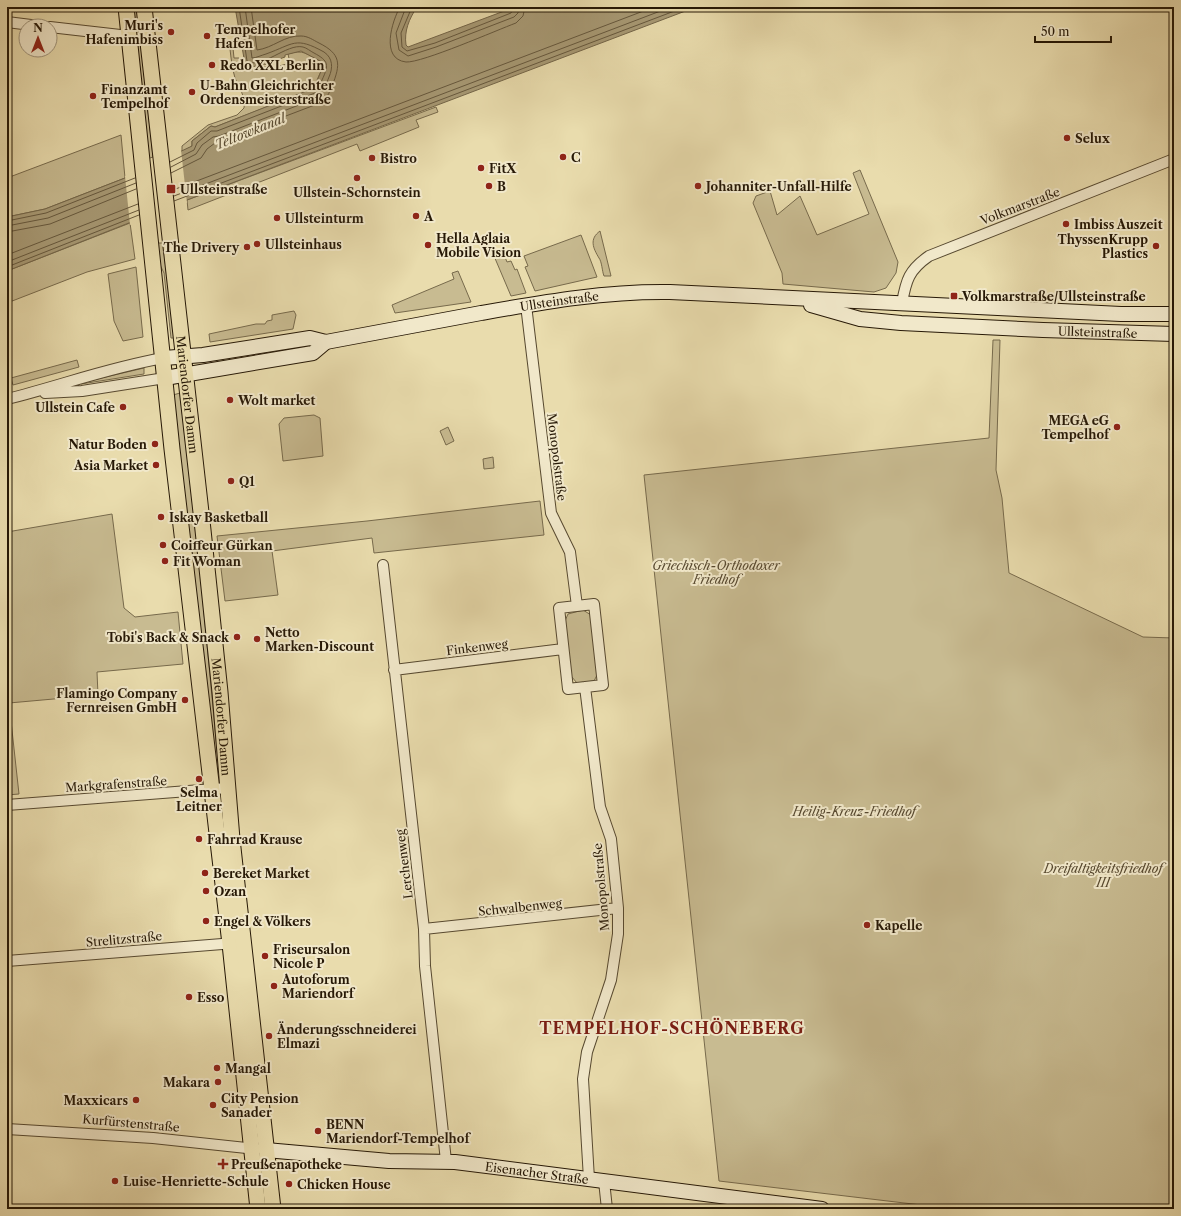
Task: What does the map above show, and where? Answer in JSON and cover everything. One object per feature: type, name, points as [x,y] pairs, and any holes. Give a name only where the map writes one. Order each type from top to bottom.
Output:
[{"type":"main road","name":"Mariendorfer Damm","points":[[126,7],[165,378],[211,790],[236,943],[259,1149],[273,1209]]},
{"type":"main road","name":"Mariendorfer Damm","points":[[144,7],[219,686],[228,788],[236,943]]},
{"type":"main road","name":"Mariendorfer Damm","points":[[258,1209],[259,1149]]},
{"type":"street","points":[[7,22],[18,23]]},
{"type":"street","points":[[58,28],[129,36]]},
{"type":"street","name":"Volkmarstraße","points":[[902,303],[907,280],[911,272],[929,256],[1174,159]]},
{"type":"street","name":"Ullsteinstraße","points":[[7,399],[33,393],[80,377],[164,358],[310,338],[326,342],[591,295],[641,292],[902,303],[1022,310],[1174,314]]},
{"type":"street","name":"Ullsteinstraße","points":[[796,299],[860,319],[901,323],[1174,334]]},
{"type":"street","points":[[901,323],[902,303]]},
{"type":"street","name":"Monopolstraße","points":[[526,306],[551,513],[570,552],[577,606]]},
{"type":"street","points":[[1022,310],[1022,329]]},
{"type":"street","name":"Ullsteinstraße","points":[[33,393],[82,391],[313,353],[326,342]]},
{"type":"street","name":"Lerchenweg","points":[[383,565],[424,929],[425,966],[446,1161]]},
{"type":"street","points":[[594,604],[603,685],[568,689],[559,608],[577,606],[594,604]]},
{"type":"street","name":"Finkenweg","points":[[394,670],[564,649]]},
{"type":"street","name":"Monopolstraße","points":[[585,687],[600,806],[611,839],[618,908],[616,959],[611,980],[584,1064],[583,1079],[589,1179]]},
{"type":"street","name":"Markgrafenstraße","points":[[7,805],[228,788]]},
{"type":"street","name":"Schwalbenweg","points":[[424,929],[618,908]]},
{"type":"street","name":"Strelitzstraße","points":[[7,961],[236,943]]},
{"type":"street","name":"Kurfürstenstraße","points":[[7,1129],[153,1138],[259,1149]]},
{"type":"street","name":"Eisenacher Straße","points":[[259,1149],[388,1161],[446,1161],[822,1209]]},
{"type":"street","points":[[604,1181],[607,1209]]},
{"type":"green space","points":[[131,7],[137,7],[153,157],[147,159]]},
{"type":"green space","points":[[233,48],[234,58],[239,58],[241,65],[250,70],[268,66],[269,69],[290,63],[288,54],[298,52],[308,54],[320,61],[322,69],[313,89],[215,127],[211,126],[192,141],[192,146],[182,152],[182,146],[208,125],[237,115],[244,108],[243,96],[232,67],[230,49]]},
{"type":"green space","points":[[436,107],[438,112],[416,120],[419,127],[360,151],[357,144],[188,210],[187,200]]},
{"type":"green space","points":[[121,135],[125,178],[45,209],[7,217],[7,178]]},
{"type":"green space","points":[[860,170],[898,262],[896,273],[886,288],[874,292],[783,284],[782,273],[753,203],[756,196],[770,191],[777,215],[800,196],[817,235],[869,214],[853,173]]},
{"type":"green space","points":[[130,223],[135,259],[87,272],[7,303],[7,271]]},
{"type":"green space","points":[[600,231],[611,276],[604,276],[601,262],[593,244],[594,237]]},
{"type":"green space","points":[[581,235],[597,277],[535,291],[525,267],[528,266],[524,256]]},
{"type":"green space","points":[[157,243],[163,243],[174,338],[171,338],[164,273],[158,261]]},
{"type":"green space","points":[[502,250],[507,262],[511,261],[515,270],[517,269],[526,293],[511,296],[494,256]]},
{"type":"green space","points":[[136,267],[143,337],[123,341],[114,321],[108,274]]},
{"type":"green space","points":[[458,271],[471,302],[395,313],[392,305],[454,279],[452,273]]},
{"type":"green space","points":[[294,311],[296,315],[293,329],[210,342],[209,334],[256,324],[265,324],[267,321],[272,320],[272,315]]},
{"type":"green space","name":"Heilig-Kreuz-Friedhof","points":[[993,340],[1000,340],[996,470],[1002,498],[1009,573],[1143,637],[1174,638],[1174,1209],[955,1209],[719,1181],[644,475],[989,438]]},
{"type":"green space","points":[[77,360],[79,367],[13,385],[11,378]]},
{"type":"green space","points":[[144,368],[144,374],[80,383]]},
{"type":"green space","points":[[180,393],[199,560],[219,771],[216,772],[173,395]]},
{"type":"green space","points":[[314,415],[320,418],[323,456],[283,461],[279,424],[284,418]]},
{"type":"green space","points":[[448,427],[454,441],[446,445],[440,431]]},
{"type":"green space","points":[[493,457],[494,468],[484,469],[483,459]]},
{"type":"green space","points":[[540,501],[544,535],[374,553],[372,538],[272,551],[278,595],[225,601],[217,536],[367,521]]},
{"type":"green space","points":[[112,514],[124,608],[135,617],[178,612],[183,664],[97,672],[98,695],[9,703],[19,794],[7,795],[7,532]]},
{"type":"green space","points":[[583,610],[591,615],[598,673],[594,681],[577,683],[571,676],[565,621],[568,614]]},
{"type":"water","name":"Teltowkanal","points":[[235,7],[417,7],[406,30],[406,45],[408,47],[515,7],[696,7],[187,200],[7,271],[7,217],[45,209],[125,178],[192,146],[192,141],[211,126],[215,127],[314,88],[322,69],[322,62],[301,51],[285,55],[285,57],[259,66],[249,66],[245,64]]},
{"type":"pier","points":[[181,150],[187,203],[130,225],[125,176]]},
{"type":"place","name":"Muri's Hafenimbiss","points":[[171,32]]},
{"type":"place","name":"Tempelhofer Hafen","points":[[207,36]]},
{"type":"place","name":"Redo XXL Berlin","points":[[212,65]]},
{"type":"place","name":"U-Bahn Gleichrichter Ordensmeisterstraße","points":[[192,92]]},
{"type":"place","name":"Finanzamt Tempelhof","points":[[93,96]]},
{"type":"place","name":"Selux","points":[[1067,138]]},
{"type":"place","name":"C","points":[[563,157]]},
{"type":"place","name":"Bistro","points":[[372,158]]},
{"type":"place","name":"FitX","points":[[481,168]]},
{"type":"place","name":"Ullstein-Schornstein","points":[[357,178]]},
{"type":"place","name":"B","points":[[489,186]]},
{"type":"place","name":"Johanniter-Unfall-Hilfe","points":[[698,186]]},
{"type":"place","name":"Ullsteinstraße","points":[[171,189]]},
{"type":"place","name":"A","points":[[416,216]]},
{"type":"place","name":"Ullsteinturm","points":[[277,218]]},
{"type":"place","name":"Imbiss Auszeit","points":[[1066,224]]},
{"type":"place","name":"Ullsteinhaus","points":[[257,244]]},
{"type":"place","name":"Hella Aglaia Mobile Vision","points":[[428,245]]},
{"type":"place","name":"ThyssenKrupp Plastics","points":[[1156,246]]},
{"type":"place","name":"The Drivery","points":[[247,247]]},
{"type":"place","name":"Volkmarstraße/Ullsteinstraße","points":[[954,296]]},
{"type":"place","name":"Wolt market","points":[[230,400]]},
{"type":"place","name":"Ullstein Cafe","points":[[123,407]]},
{"type":"place","name":"MEGA eG Tempelhof","points":[[1117,427]]},
{"type":"place","name":"Natur Boden","points":[[155,444]]},
{"type":"place","name":"Asia Market","points":[[156,465]]},
{"type":"place","name":"Q1","points":[[231,481]]},
{"type":"place","name":"Iskay Basketball","points":[[161,517]]},
{"type":"place","name":"Coiffeur Gürkan","points":[[163,545]]},
{"type":"place","name":"Fit Woman","points":[[165,561]]},
{"type":"place","name":"Tobi's Back & Snack","points":[[237,637]]},
{"type":"place","name":"Netto Marken-Discount","points":[[257,639]]},
{"type":"place","name":"Flamingo Company Fernreisen GmbH","points":[[185,700]]},
{"type":"place","name":"Selma Leitner","points":[[199,779]]},
{"type":"place","name":"Fahrrad Krause","points":[[199,839]]},
{"type":"place","name":"Bereket Market","points":[[205,873]]},
{"type":"place","name":"Ozan","points":[[206,891]]},
{"type":"place","name":"Engel & Völkers","points":[[206,921]]},
{"type":"place","name":"Kapelle","points":[[867,925]]},
{"type":"place","name":"Friseursalon Nicole P","points":[[265,956]]},
{"type":"place","name":"Autoforum Mariendorf","points":[[274,986]]},
{"type":"place","name":"Esso","points":[[189,997]]},
{"type":"place","name":"Änderungsschneiderei Elmazi","points":[[269,1036]]},
{"type":"place","name":"Mangal","points":[[217,1068]]},
{"type":"place","name":"Makara","points":[[218,1082]]},
{"type":"place","name":"Maxxicars","points":[[136,1100]]},
{"type":"place","name":"City Pension Sanader","points":[[213,1105]]},
{"type":"place","name":"BENN Mariendorf-Tempelhof","points":[[318,1131]]},
{"type":"place","name":"Preußenapotheke","points":[[223,1164]]},
{"type":"place","name":"Luise-Henriette-Schule","points":[[115,1181]]},
{"type":"place","name":"Chicken House","points":[[289,1184]]},
{"type":"district","name":"TEMPELHOF-SCHÖNEBERG","points":[[672,1028]]},
{"type":"park label","name":"Griechisch-Orthodoxer Friedhof","points":[[716,572]]},
{"type":"park label","name":"Dreifaltigkeitsfriedhof III","points":[[1103,875]]}]
